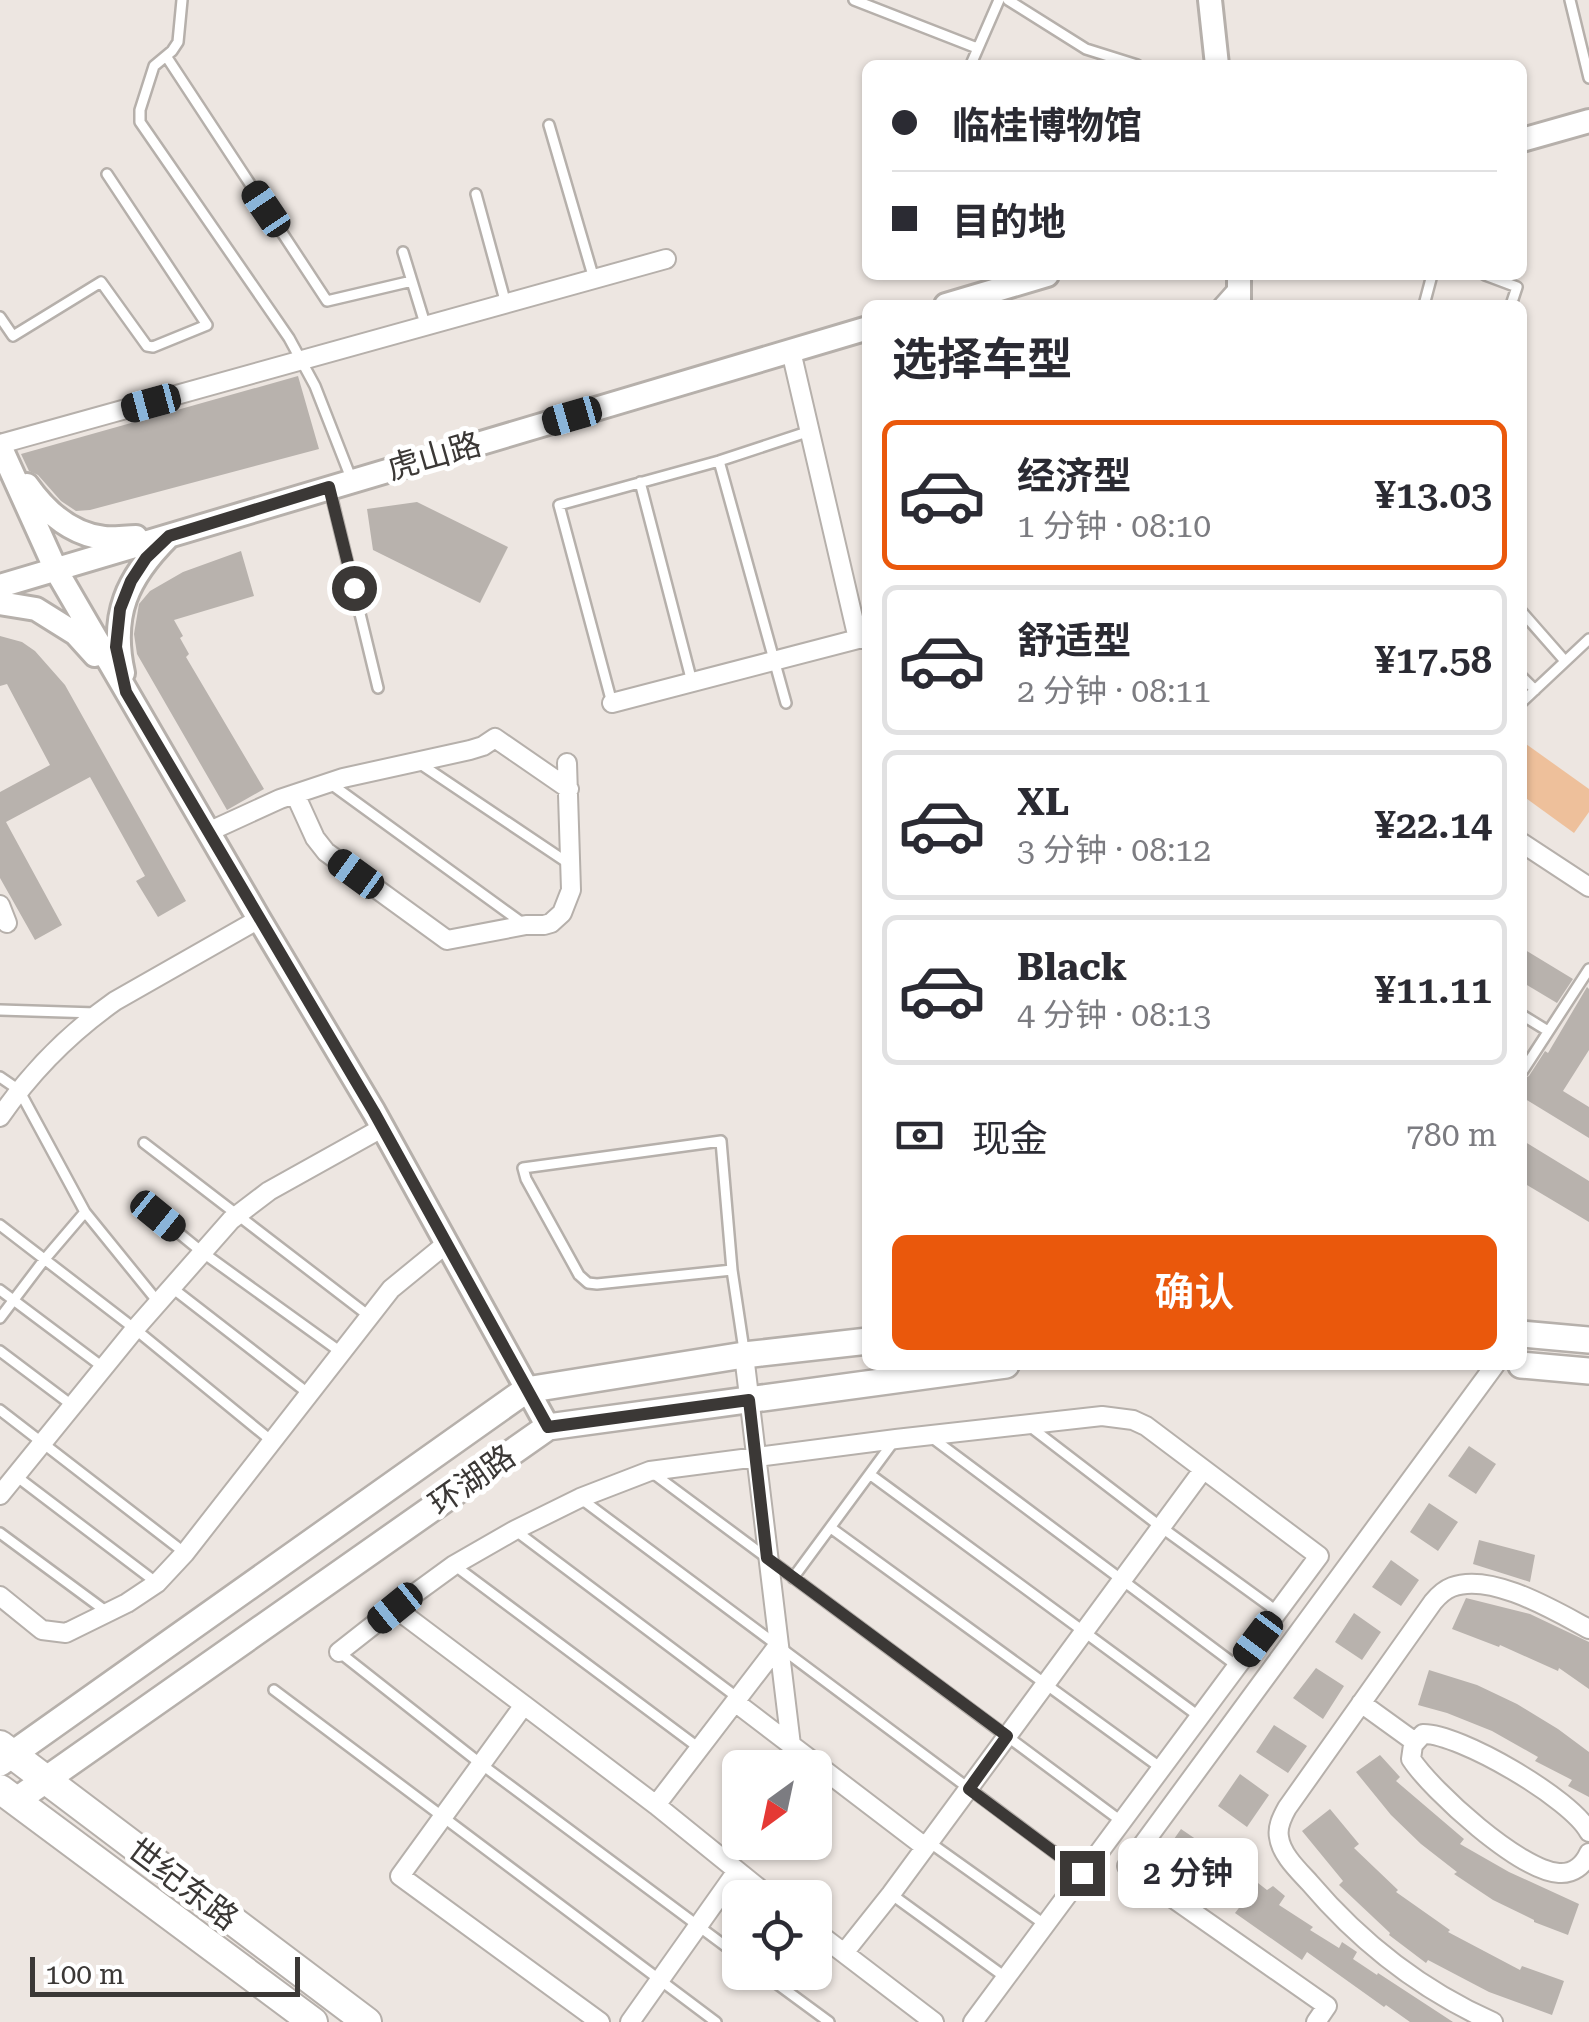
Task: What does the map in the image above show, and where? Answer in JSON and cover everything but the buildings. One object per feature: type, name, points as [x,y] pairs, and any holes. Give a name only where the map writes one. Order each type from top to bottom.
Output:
[{"type":"main road","points":[[1527,1334],[1589,1340]]},
{"type":"main road","name":"环湖路","points":[[4,1754],[526,1390],[744,1354],[862,1343]]},
{"type":"main road","points":[[1527,1366],[1589,1371]]},
{"type":"main road","name":"环湖路","points":[[9,1794],[46,1780],[548,1427],[969,1370]]},
{"type":"main road","name":"世纪东路","points":[[4,1754],[46,1780],[367,2022]]},
{"type":"main road","name":"世纪东路","points":[[9,1794],[279,2010],[313,2022]]},
{"type":"street","points":[[1210,0],[1216,60]]},
{"type":"street","points":[[1527,139],[1589,121]]},
{"type":"street","points":[[0,445],[666,259]]},
{"type":"street","points":[[963,300],[1030,280]]},
{"type":"street","name":"虎山路","points":[[0,586],[862,330]]},
{"type":"street","points":[[791,351],[862,635]]},
{"type":"street","points":[[0,445],[39,502],[66,526],[103,538],[169,536]]},
{"type":"street","points":[[0,445],[56,570],[382,1128],[548,1427]]},
{"type":"street","points":[[0,464],[0,491]]},
{"type":"street","points":[[126,692],[116,647],[120,609],[146,558],[169,536]]},
{"type":"street","points":[[0,603],[36,610],[76,634],[126,692]]},
{"type":"street","points":[[612,703],[862,639]]},
{"type":"street","points":[[208,832],[329,782],[483,746],[495,738],[568,789]]},
{"type":"street","points":[[295,794],[315,838],[326,852],[447,940],[551,922],[562,912],[570,890],[566,763]]},
{"type":"street","points":[[1527,847],[1589,887]]},
{"type":"street","points":[[0,1117],[19,1090],[98,1013],[259,920]]},
{"type":"street","points":[[0,1496],[171,1286],[237,1216],[269,1191],[382,1128]]},
{"type":"street","points":[[0,1596],[42,1630],[66,1633],[109,1613],[157,1583],[185,1554],[391,1289],[446,1244]]},
{"type":"street","points":[[744,1354],[790,1745]]},
{"type":"street","points":[[1316,2022],[1327,2006],[1128,1866],[1492,1370]]},
{"type":"street","points":[[339,1652],[454,1566],[515,1530],[580,1498],[650,1471],[1102,1416],[1146,1426],[1320,1556],[973,2022]]},
{"type":"street","points":[[844,1954],[1203,1470]]},
{"type":"street","points":[[1493,2022],[1386,1960],[1293,1864],[1278,1833],[1286,1808],[1433,1602],[1448,1588],[1474,1584],[1504,1590],[1589,1629]]},
{"type":"street","points":[[395,1608],[656,1805],[748,1880]]},
{"type":"street","points":[[656,1805],[778,1646]]},
{"type":"street","points":[[737,1700],[790,1745],[927,1845]]},
{"type":"street","points":[[1362,1703],[1415,1742]]},
{"type":"street","points":[[524,1706],[400,1876],[600,2022]]},
{"type":"street","points":[[1588,1859],[1573,1872],[1550,1872],[1498,1843],[1414,1764],[1410,1754],[1415,1742],[1423,1734],[1434,1734],[1491,1758],[1557,1798],[1589,1832]]},
{"type":"street","points":[[630,2022],[737,1871]]},
{"type":"street","points":[[832,1944],[934,2022]]},
{"type":"lane","points":[[182,0],[178,42],[154,66],[140,122],[303,362],[341,484],[378,688]]},
{"type":"lane","points":[[854,0],[978,48]]},
{"type":"lane","points":[[973,60],[999,0]]},
{"type":"lane","points":[[1008,0],[1086,49],[1120,60]]},
{"type":"lane","points":[[1570,0],[1589,78]]},
{"type":"lane","points":[[166,56],[327,301],[412,281]]},
{"type":"lane","points":[[549,125],[594,279]]},
{"type":"lane","points":[[0,317],[13,336],[101,282],[147,346],[207,325],[106,174]]},
{"type":"lane","points":[[476,194],[506,304]]},
{"type":"lane","points":[[403,252],[426,327]]},
{"type":"lane","points":[[1498,280],[1517,287],[1513,300]]},
{"type":"lane","points":[[612,703],[559,504],[810,431]]},
{"type":"lane","points":[[719,460],[786,703]]},
{"type":"lane","points":[[640,482],[692,682]]},
{"type":"lane","points":[[1527,618],[1565,661]]},
{"type":"lane","points":[[1527,697],[1589,639]]},
{"type":"lane","points":[[1527,682],[1535,690]]},
{"type":"lane","points":[[416,761],[570,865]]},
{"type":"lane","points":[[329,782],[526,926]]},
{"type":"lane","points":[[1527,1064],[1589,969]]},
{"type":"lane","points":[[0,1010],[98,1013]]},
{"type":"lane","points":[[1527,1018],[1548,1031]]},
{"type":"lane","points":[[0,1077],[19,1090],[85,1212],[158,1302]]},
{"type":"lane","points":[[732,1270],[588,1282],[579,1275],[523,1168],[721,1142],[744,1354]]},
{"type":"lane","points":[[144,1143],[370,1316]]},
{"type":"lane","points":[[0,1318],[85,1212]]},
{"type":"lane","points":[[158,1216],[342,1352]]},
{"type":"lane","points":[[0,1225],[272,1442]]},
{"type":"lane","points":[[171,1286],[310,1394]]},
{"type":"lane","points":[[0,1290],[104,1368]]},
{"type":"lane","points":[[0,1352],[73,1406]]},
{"type":"lane","points":[[0,1410],[185,1554]]},
{"type":"lane","points":[[1027,1424],[1278,1612]]},
{"type":"lane","points":[[928,1435],[1238,1666]]},
{"type":"lane","points":[[793,1578],[896,1439]]},
{"type":"lane","points":[[650,1471],[1121,1822]]},
{"type":"lane","points":[[871,1475],[1200,1716]]},
{"type":"lane","points":[[16,1476],[157,1583]]},
{"type":"lane","points":[[580,1498],[1082,1873]]},
{"type":"lane","points":[[831,1528],[1161,1768]]},
{"type":"lane","points":[[515,1530],[737,1700]]},
{"type":"lane","points":[[0,1533],[109,1613]]},
{"type":"lane","points":[[454,1566],[699,1748]]},
{"type":"lane","points":[[339,1652],[722,1944]]},
{"type":"lane","points":[[274,1690],[716,2022]]},
{"type":"lane","points":[[927,1845],[1044,1924]]},
{"type":"lane","points":[[891,1894],[1005,1977]]},
{"type":"lane","points":[[785,1990],[829,2022]]},
{"type":"shaded area","points":[[1527,745],[1589,789],[1589,812],[1574,833],[1527,799]]},
{"type":"route","points":[[354,588],[329,487],[169,536],[146,558],[120,609],[116,647],[126,692],[374,1112],[548,1427],[749,1400],[767,1558],[1007,1736],[969,1789],[1082,1873]]}]
